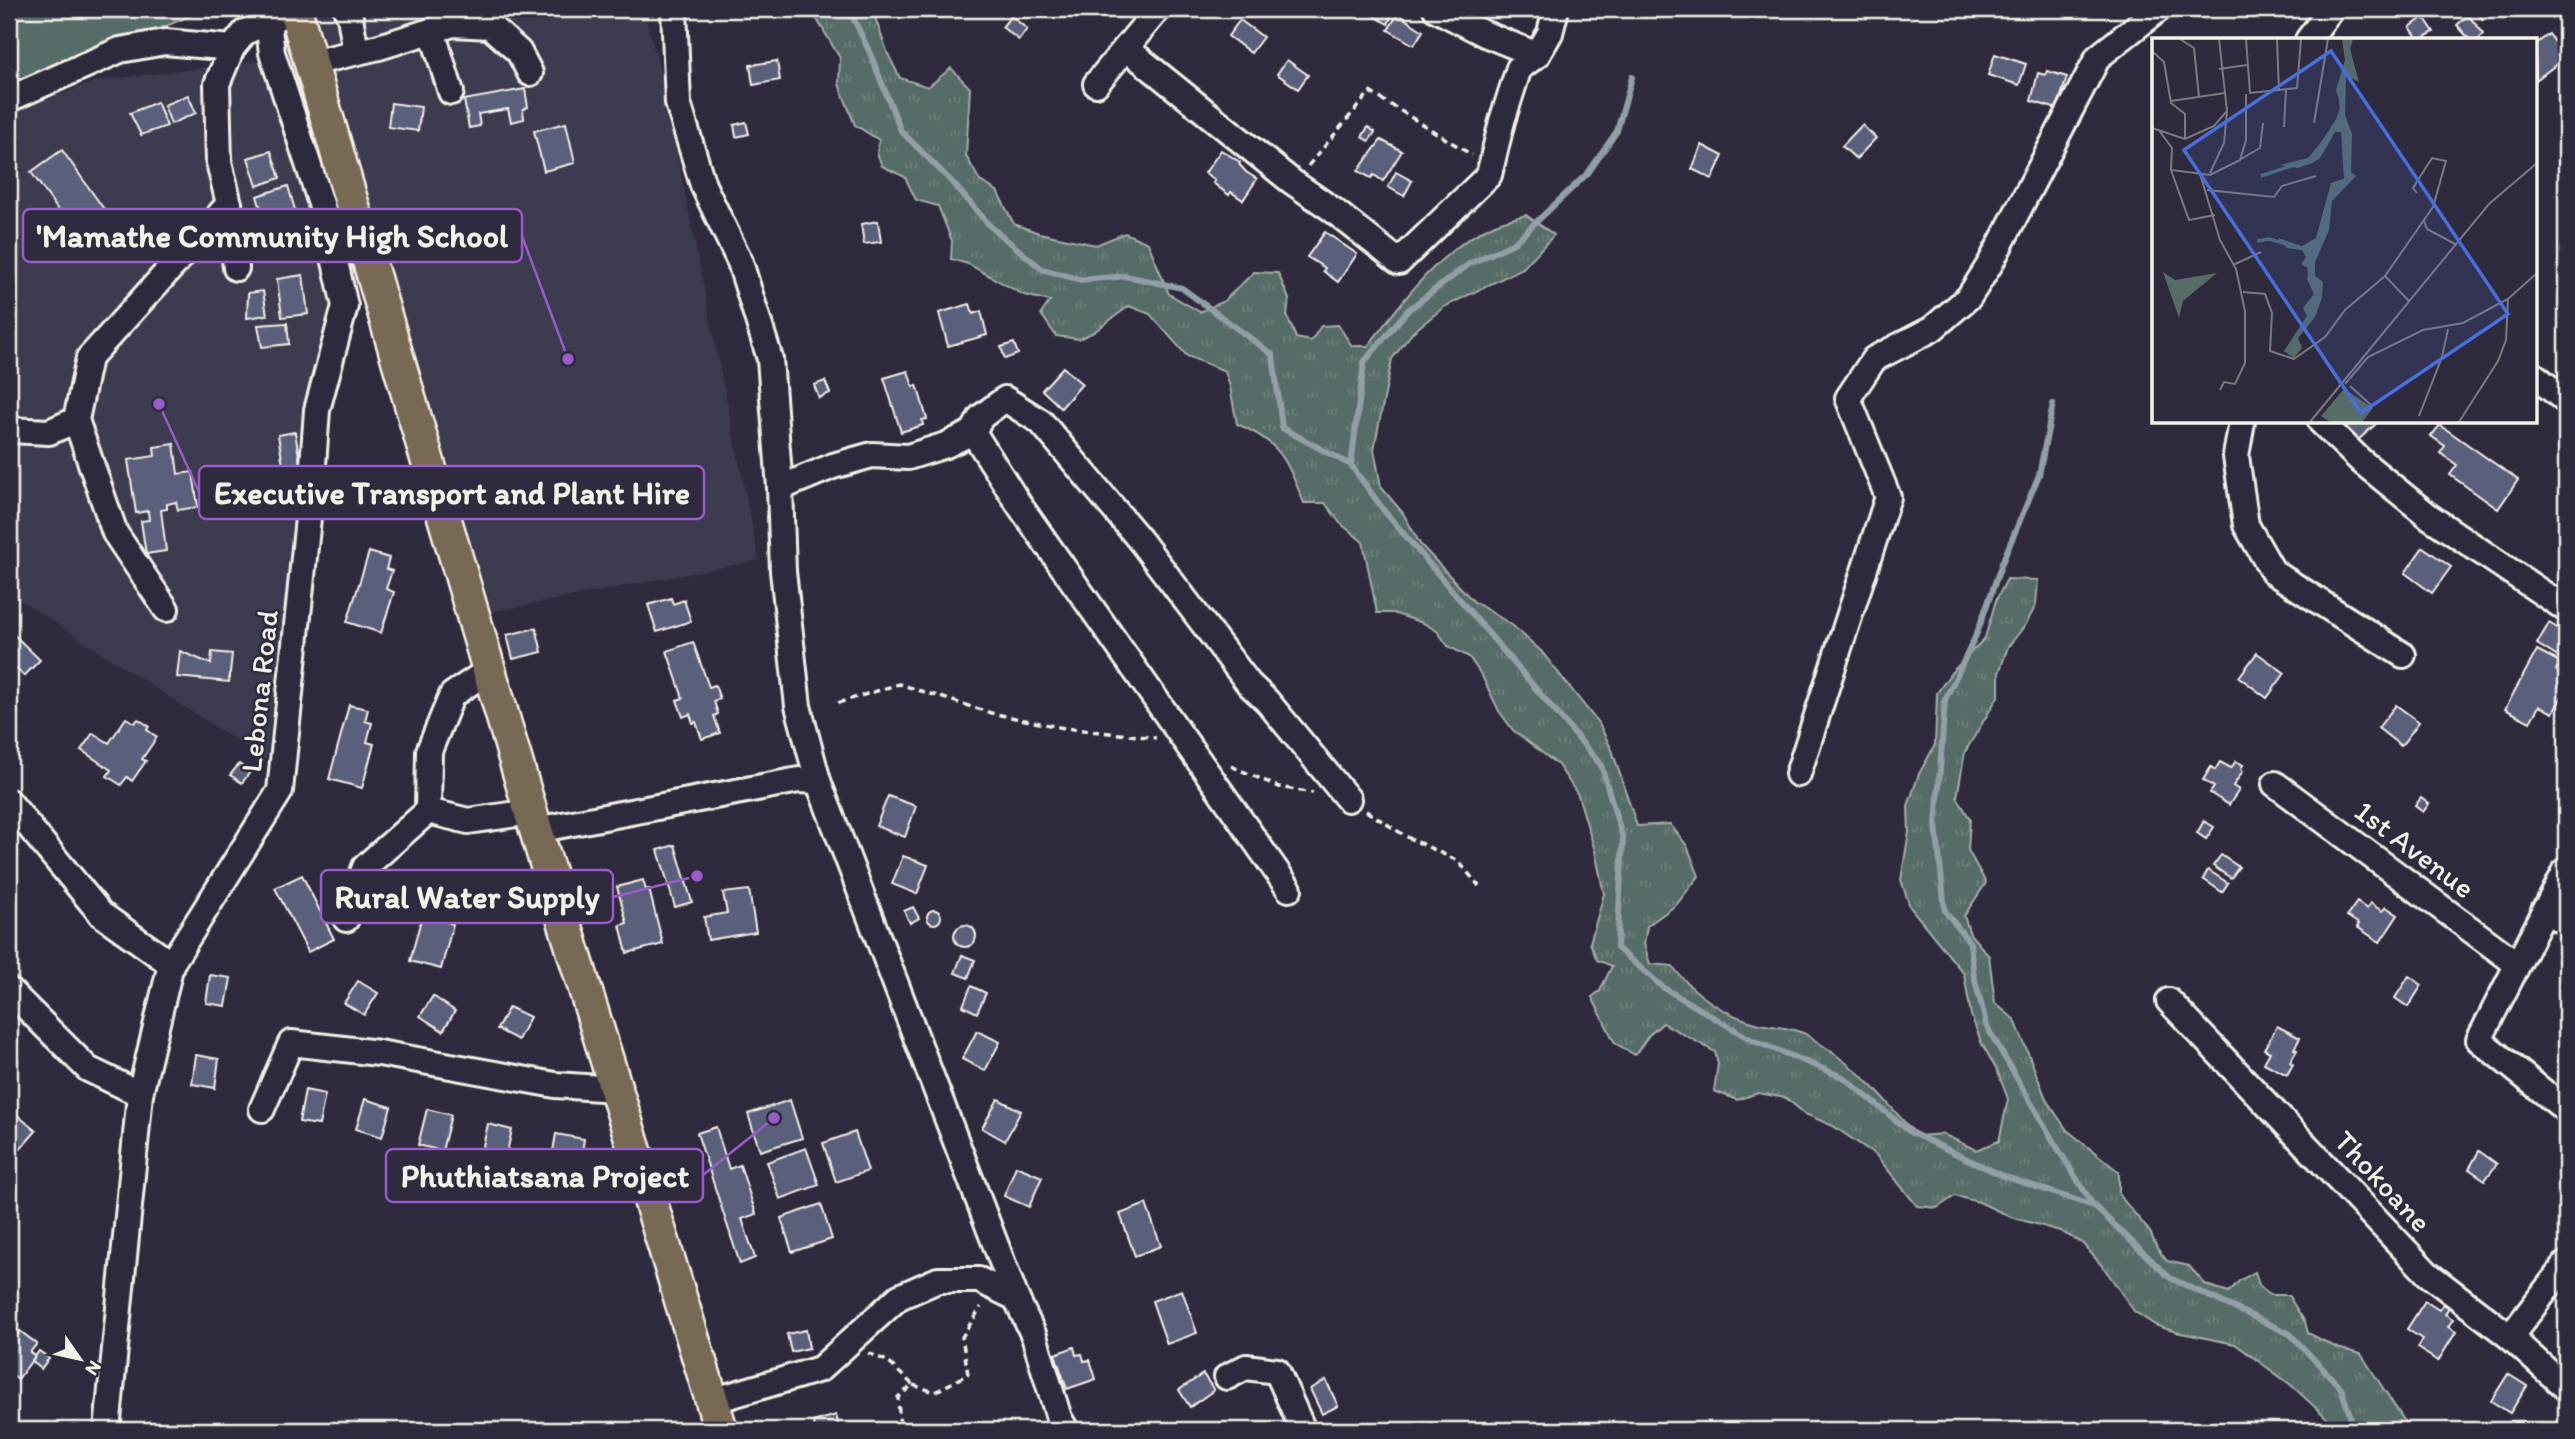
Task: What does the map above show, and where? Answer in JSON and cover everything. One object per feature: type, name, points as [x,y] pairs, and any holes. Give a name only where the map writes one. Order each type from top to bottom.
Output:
[{"type":"main road","points":[[286,13],[311,63],[533,821],[716,1416]]},
{"type":"street","points":[[346,9],[356,52]]},
{"type":"street","points":[[674,9],[678,103],[703,185],[740,262],[770,359],[783,571],[798,706],[818,781],[1007,1293],[1034,1336],[1059,1418],[1066,1430]]},
{"type":"street","points":[[1096,84],[1158,9]]},
{"type":"street","points":[[1436,9],[1485,34],[1537,55]]},
{"type":"street","points":[[1126,48],[1294,183],[1399,262],[1489,175],[1519,68],[1537,55],[1550,33],[1556,9]]},
{"type":"street","points":[[1798,774],[1888,498],[1848,398],[1874,359],[1932,329],[1969,297],[1990,264],[2098,57],[2159,9]]},
{"type":"street","points":[[2309,38],[2331,9]]},
{"type":"street","points":[[236,268],[229,204],[219,162],[217,84],[232,48],[245,32],[286,13]]},
{"type":"street","name":"Lebona Road","points":[[107,1430],[140,1094],[171,964],[280,791],[317,410],[345,306],[324,213],[272,53],[286,13]]},
{"type":"street","points":[[311,63],[453,24],[490,26],[519,52],[530,73]]},
{"type":"street","points":[[432,31],[451,92]]},
{"type":"street","points":[[9,99],[120,50],[165,42],[232,48]]},
{"type":"street","points":[[166,609],[115,533],[94,475],[85,438],[76,420],[89,358],[229,204]]},
{"type":"street","points":[[2536,377],[2566,401]]},
{"type":"street","points":[[780,488],[833,466],[872,455],[908,457],[946,445],[973,432],[981,417],[1005,400],[1041,422],[1140,540],[1250,684],[1348,799]]},
{"type":"street","points":[[9,430],[49,432],[76,420]]},
{"type":"street","points":[[2242,424],[2236,456],[2246,525],[2273,572],[2403,655]]},
{"type":"street","points":[[2323,424],[2361,461],[2430,517],[2566,609]]},
{"type":"street","points":[[973,432],[1020,506],[1289,889]]},
{"type":"street","points":[[346,919],[365,867],[428,811],[429,751],[452,695],[489,670]]},
{"type":"street","points":[[428,811],[468,821],[533,821],[799,780],[818,781]]},
{"type":"street","name":"1st Avenue","points":[[2276,784],[2517,964]]},
{"type":"street","points":[[9,802],[101,914],[171,964]]},
{"type":"street","points":[[2566,870],[2479,1040],[2566,1110]]},
{"type":"street","points":[[2544,910],[2566,923]]},
{"type":"street","points":[[9,990],[88,1069],[140,1094]]},
{"type":"street","name":"Thokoane","points":[[2169,1001],[2428,1274],[2510,1337],[2566,1388]]},
{"type":"street","points":[[262,1109],[291,1043],[379,1053],[555,1085],[617,1089]]},
{"type":"street","points":[[2510,1337],[2566,1264]]},
{"type":"street","points":[[716,1416],[820,1368],[900,1297],[938,1280],[979,1280],[1007,1293]]},
{"type":"street","points":[[1227,1377],[1246,1367],[1277,1371],[1303,1430]]},
{"type":"path","points":[[1294,183],[1370,92],[1491,167]]},
{"type":"path","points":[[838,703],[899,684],[991,713],[1064,728],[1166,738],[1191,750]]},
{"type":"path","points":[[1229,765],[1279,787],[1348,799],[1409,838],[1458,861],[1479,886]]},
{"type":"path","points":[[841,1350],[869,1353],[887,1361],[913,1384],[935,1392],[968,1374],[962,1337],[975,1313],[1007,1293]]},
{"type":"path","points":[[900,1430],[898,1397],[913,1384]]},
{"type":"shaded area","points":[[313,9],[644,9],[661,75],[759,560],[492,612]]},
{"type":"shaded area","points":[[263,60],[335,305],[307,388],[311,420],[266,760],[9,593],[9,113],[96,81]]},
{"type":"green space","points":[[9,9],[206,9],[9,93]]},
{"type":"green space","points":[[816,9],[872,9],[900,78],[928,87],[951,68],[970,88],[966,156],[980,181],[997,191],[1014,224],[1039,233],[1096,245],[1125,233],[1148,243],[1169,294],[1200,312],[1224,301],[1254,272],[1278,273],[1289,299],[1287,316],[1296,338],[1311,341],[1321,326],[1338,325],[1352,346],[1368,346],[1424,277],[1457,247],[1475,235],[1495,224],[1526,215],[1554,235],[1523,268],[1444,307],[1413,332],[1392,359],[1374,449],[1381,487],[1403,513],[1420,544],[1473,601],[1512,625],[1541,651],[1599,724],[1612,750],[1637,826],[1670,824],[1687,846],[1699,876],[1676,905],[1647,926],[1644,944],[1650,964],[1672,966],[1700,995],[1734,1015],[1807,1035],[1864,1078],[1918,1136],[1943,1134],[1976,1150],[1999,1141],[2008,1099],[1971,1015],[1964,974],[1910,907],[1901,880],[1909,832],[1908,806],[1919,774],[1935,745],[1937,693],[1951,673],[1985,638],[1996,600],[2007,579],[2038,580],[2036,605],[2026,624],[2008,647],[1999,673],[1999,695],[1965,752],[1957,797],[1970,819],[1968,850],[1986,883],[1964,916],[1970,934],[1989,956],[1995,1003],[2015,1020],[2047,1101],[2067,1130],[2119,1172],[2119,1195],[2150,1232],[2167,1261],[2189,1266],[2206,1285],[2229,1292],[2239,1281],[2255,1272],[2259,1285],[2270,1295],[2288,1295],[2305,1322],[2308,1333],[2337,1348],[2361,1354],[2407,1425],[2406,1430],[2340,1430],[2291,1385],[2235,1344],[2155,1325],[2134,1311],[2104,1268],[2082,1243],[2060,1231],[2011,1217],[1979,1202],[1955,1196],[1937,1208],[1917,1206],[1876,1155],[1833,1126],[1805,1114],[1786,1098],[1758,1093],[1737,1100],[1714,1091],[1718,1064],[1715,1052],[1663,1023],[1649,1035],[1635,1055],[1615,1043],[1592,997],[1600,991],[1612,966],[1597,960],[1590,943],[1604,894],[1595,851],[1578,795],[1558,765],[1513,730],[1499,711],[1482,676],[1469,657],[1448,646],[1437,631],[1423,623],[1393,613],[1377,613],[1363,542],[1340,523],[1325,503],[1304,503],[1281,454],[1264,438],[1237,424],[1225,371],[1187,356],[1150,314],[1129,306],[1094,332],[1079,339],[1056,336],[1041,314],[1050,301],[1024,295],[968,264],[951,259],[952,241],[938,206],[916,200],[905,177],[882,166],[877,153],[879,140],[855,125],[839,84],[840,58],[815,16]]},
{"type":"building","points":[[1375,9],[1388,9],[1393,12],[1388,24],[1371,14]]},
{"type":"building","points":[[2474,9],[2493,9],[2496,11],[2483,20]]},
{"type":"building","points":[[1398,14],[1423,31],[1414,45],[1388,30]]},
{"type":"building","points":[[2468,15],[2484,34],[2480,38],[2468,38],[2457,25]]},
{"type":"building","points":[[1011,16],[1027,29],[1019,40],[1002,27]]},
{"type":"building","points":[[2424,17],[2434,32],[2418,38],[2410,27]]},
{"type":"building","points":[[1240,20],[1263,37],[1251,53],[1228,36]]},
{"type":"building","points":[[2549,34],[2566,57],[2536,80],[2536,44]]},
{"type":"building","points":[[1995,54],[2026,64],[2019,85],[1988,75]]},
{"type":"building","points":[[1287,60],[1308,75],[1298,89],[1277,74]]},
{"type":"building","points":[[777,61],[780,80],[753,85],[750,65]]},
{"type":"building","points":[[2047,71],[2067,77],[2057,109],[2031,101],[2038,73],[2045,75]]},
{"type":"building","points":[[525,89],[528,107],[523,109],[524,119],[511,122],[508,109],[478,114],[480,126],[469,128],[464,100]]},
{"type":"building","points":[[188,95],[196,113],[171,124],[164,105]]},
{"type":"building","points":[[157,102],[167,126],[141,135],[130,113]]},
{"type":"building","points":[[391,103],[421,107],[418,131],[388,127]]},
{"type":"building","points":[[746,122],[749,134],[736,137],[734,125]]},
{"type":"building","points":[[566,123],[575,163],[544,171],[534,131]]},
{"type":"building","points":[[1862,125],[1876,138],[1856,159],[1842,146]]},
{"type":"building","points":[[1368,127],[1375,132],[1369,141],[1362,137]]},
{"type":"building","points":[[1381,140],[1402,151],[1383,181],[1374,175],[1371,178],[1358,171]]},
{"type":"building","points":[[1702,145],[1723,156],[1712,179],[1692,169]]},
{"type":"building","points":[[62,150],[116,226],[85,248],[31,172]]},
{"type":"building","points":[[1221,150],[1240,162],[1246,172],[1257,179],[1243,200],[1231,192],[1229,195],[1205,173]]},
{"type":"building","points":[[271,151],[280,178],[257,186],[248,158]]},
{"type":"building","points":[[1396,172],[1412,181],[1404,196],[1388,187]]},
{"type":"building","points":[[288,186],[300,227],[269,237],[257,196]]},
{"type":"building","points":[[878,221],[881,242],[864,244],[861,224]]},
{"type":"building","points":[[1325,232],[1357,254],[1338,282],[1323,271],[1325,268],[1307,257]]},
{"type":"building","points":[[303,275],[308,314],[282,317],[277,279]]},
{"type":"building","points":[[263,291],[267,315],[247,318],[248,293]]},
{"type":"building","points":[[970,304],[973,314],[981,311],[987,335],[948,346],[939,313]]},
{"type":"building","points":[[287,323],[289,344],[262,347],[258,325]]},
{"type":"building","points":[[1014,343],[1018,354],[1005,359],[1001,347]]},
{"type":"building","points":[[1063,367],[1082,384],[1061,408],[1042,390]]},
{"type":"building","points":[[908,371],[913,387],[917,385],[927,419],[922,420],[923,425],[901,432],[884,378]]},
{"type":"building","points":[[825,381],[830,393],[819,398],[814,385]]},
{"type":"building","points":[[2339,424],[2376,424],[2356,442]]},
{"type":"building","points":[[2440,425],[2518,480],[2498,509],[2450,475],[2457,465],[2440,453],[2445,446],[2431,436]]},
{"type":"building","points":[[295,432],[302,474],[285,477],[278,435]]},
{"type":"building","points":[[174,444],[178,474],[193,472],[198,507],[178,510],[176,502],[167,504],[167,509],[161,510],[166,551],[146,554],[141,521],[149,520],[148,511],[136,513],[128,460],[155,456],[154,447]]},
{"type":"building","points":[[2423,547],[2451,567],[2432,593],[2405,573]]},
{"type":"building","points":[[369,552],[389,558],[386,569],[392,571],[386,589],[394,592],[381,633],[347,622]]},
{"type":"building","points":[[671,598],[673,604],[684,600],[691,621],[657,632],[648,605]]},
{"type":"building","points":[[2549,623],[2566,633],[2566,662],[2537,644]]},
{"type":"building","points":[[536,628],[542,652],[513,659],[507,635]]},
{"type":"building","points":[[9,630],[40,660],[24,676],[11,664],[9,666]]},
{"type":"building","points":[[693,642],[709,687],[715,685],[720,699],[714,701],[718,714],[714,716],[720,733],[702,739],[690,714],[683,717],[677,700],[683,698],[667,651]]},
{"type":"building","points":[[2537,650],[2560,662],[2556,670],[2562,676],[2558,684],[2565,691],[2553,713],[2539,706],[2530,722],[2505,709]]},
{"type":"building","points":[[180,651],[211,664],[212,652],[232,654],[229,682],[177,677]]},
{"type":"building","points":[[2257,653],[2285,673],[2267,698],[2239,677]]},
{"type":"building","points":[[349,705],[368,709],[365,721],[372,723],[367,742],[374,744],[362,788],[329,779]]},
{"type":"building","points":[[2396,705],[2419,722],[2401,746],[2378,728]]},
{"type":"building","points":[[126,718],[135,723],[138,719],[149,726],[147,730],[157,737],[142,759],[146,761],[132,781],[127,777],[121,785],[107,776],[111,770],[81,750],[93,733],[109,743]]},
{"type":"building","points":[[2236,761],[2243,765],[2243,771],[2233,786],[2239,790],[2229,805],[2210,793],[2214,787],[2203,780],[2211,767],[2215,770],[2220,762],[2231,768]]},
{"type":"building","points":[[239,764],[250,772],[242,783],[230,775]]},
{"type":"building","points":[[888,796],[916,806],[905,837],[876,826]]},
{"type":"building","points":[[2421,798],[2429,804],[2423,812],[2415,806]]},
{"type":"building","points":[[2204,821],[2214,827],[2206,839],[2197,833]]},
{"type":"building","points":[[675,845],[692,902],[675,907],[658,850]]},
{"type":"building","points":[[2221,855],[2239,867],[2231,878],[2213,866]]},
{"type":"building","points":[[903,856],[928,865],[917,894],[892,884]]},
{"type":"building","points":[[2208,870],[2228,883],[2222,892],[2203,879]]},
{"type":"building","points":[[302,875],[334,939],[308,952],[275,888]]},
{"type":"building","points":[[643,880],[646,890],[649,889],[663,944],[627,953],[620,925],[627,923],[617,887]]},
{"type":"building","points":[[430,886],[446,891],[444,898],[451,900],[445,921],[453,924],[441,969],[410,961]]},
{"type":"building","points":[[749,890],[756,932],[708,940],[704,917],[727,913],[723,893]]},
{"type":"building","points":[[2357,902],[2367,909],[2370,903],[2382,911],[2386,907],[2398,915],[2380,942],[2357,927],[2359,924],[2347,916]]},
{"type":"building","points":[[913,907],[919,918],[910,923],[904,911]]},
{"type":"building","points":[[931,910],[937,910],[941,917],[937,924],[931,924],[927,920],[927,914]]},
{"type":"building","points":[[965,925],[973,928],[976,936],[973,944],[965,947],[957,944],[954,936],[957,928]]},
{"type":"building","points":[[962,955],[975,960],[968,978],[955,973]]},
{"type":"building","points":[[210,975],[231,978],[226,1006],[206,1003]]},
{"type":"building","points":[[2409,976],[2422,985],[2408,1007],[2395,998]]},
{"type":"building","points":[[358,981],[378,993],[364,1015],[344,1003]]},
{"type":"building","points":[[971,986],[986,993],[977,1013],[963,1006]]},
{"type":"building","points":[[433,996],[455,1011],[443,1031],[420,1016]]},
{"type":"building","points":[[509,1007],[530,1017],[518,1040],[497,1029]]},
{"type":"building","points":[[2277,1026],[2300,1038],[2287,1075],[2264,1063],[2270,1052],[2264,1049]]},
{"type":"building","points":[[977,1031],[1000,1042],[985,1071],[962,1059]]},
{"type":"building","points":[[196,1055],[219,1059],[215,1088],[192,1084]]},
{"type":"building","points":[[305,1090],[325,1094],[319,1125],[299,1122]]},
{"type":"building","points":[[365,1099],[391,1107],[382,1137],[356,1129]]},
{"type":"building","points":[[998,1099],[1021,1111],[1005,1141],[982,1128]]},
{"type":"building","points":[[790,1100],[802,1138],[760,1151],[748,1114]]},
{"type":"building","points":[[9,1108],[36,1131],[17,1153],[9,1147]]},
{"type":"building","points":[[427,1109],[451,1115],[442,1151],[418,1145]]},
{"type":"building","points":[[488,1124],[512,1130],[504,1165],[480,1159]]},
{"type":"building","points":[[716,1127],[729,1169],[740,1165],[756,1214],[742,1219],[755,1258],[740,1264],[697,1133]]},
{"type":"building","points":[[855,1132],[868,1171],[836,1182],[823,1143]]},
{"type":"building","points":[[556,1134],[584,1139],[579,1173],[550,1168]]},
{"type":"building","points":[[806,1148],[819,1185],[780,1199],[767,1162]]},
{"type":"building","points":[[2479,1151],[2497,1164],[2485,1180],[2469,1169]]},
{"type":"building","points":[[1016,1166],[1042,1177],[1029,1207],[1004,1196]]},
{"type":"building","points":[[821,1204],[832,1239],[792,1252],[781,1218]]},
{"type":"building","points":[[1146,1204],[1161,1246],[1135,1256],[1120,1214]]},
{"type":"building","points":[[1182,1290],[1197,1333],[1167,1344],[1152,1301]]},
{"type":"building","points":[[2425,1301],[2439,1310],[2443,1304],[2449,1307],[2445,1314],[2453,1319],[2448,1327],[2456,1332],[2438,1361],[2417,1348],[2422,1339],[2407,1329]]},
{"type":"building","points":[[9,1328],[18,1334],[20,1331],[37,1344],[30,1352],[35,1356],[18,1379],[9,1372]]},
{"type":"building","points":[[806,1330],[809,1348],[791,1352],[787,1334]]},
{"type":"building","points":[[1074,1347],[1076,1355],[1082,1354],[1084,1361],[1090,1360],[1096,1379],[1067,1389],[1055,1354]]},
{"type":"building","points":[[39,1351],[49,1358],[41,1369],[32,1361]]},
{"type":"building","points":[[1203,1374],[1214,1390],[1190,1407],[1179,1390]]},
{"type":"building","points":[[2508,1374],[2527,1386],[2510,1413],[2491,1401]]},
{"type":"building","points":[[1326,1380],[1338,1406],[1322,1414],[1310,1389]]},
{"type":"building","points":[[836,1415],[840,1430],[816,1430],[813,1422]]},
{"type":"waterway","points":[[849,9],[901,131],[950,180],[991,227],[1042,269],[1081,280],[1126,276],[1182,288],[1273,355],[1282,428],[1351,465],[1385,512],[1601,765],[1623,839],[1617,948],[1664,988],[1752,1040],[1843,1077],[1910,1132],[2003,1176],[2094,1206],[2170,1278],[2290,1334],[2341,1388],[2355,1430]]},
{"type":"waterway","points":[[1351,465],[1364,362],[1408,310],[1469,264],[1514,243],[1588,173],[1617,131],[1632,77]]},
{"type":"waterway","points":[[2053,404],[2039,475],[2002,563],[1977,633],[1945,700],[1936,825],[1945,911],[1970,943],[1974,976],[1987,1027],[2093,1205]]},
{"type":"place","name":"'Mamathe Community High School","points":[[568,359]]},
{"type":"place","name":"Executive Transport and Plant Hire","points":[[159,404]]},
{"type":"place","name":"Rural Water Supply","points":[[697,876]]},
{"type":"place","name":"Phuthiatsana Project","points":[[774,1118]]}]
